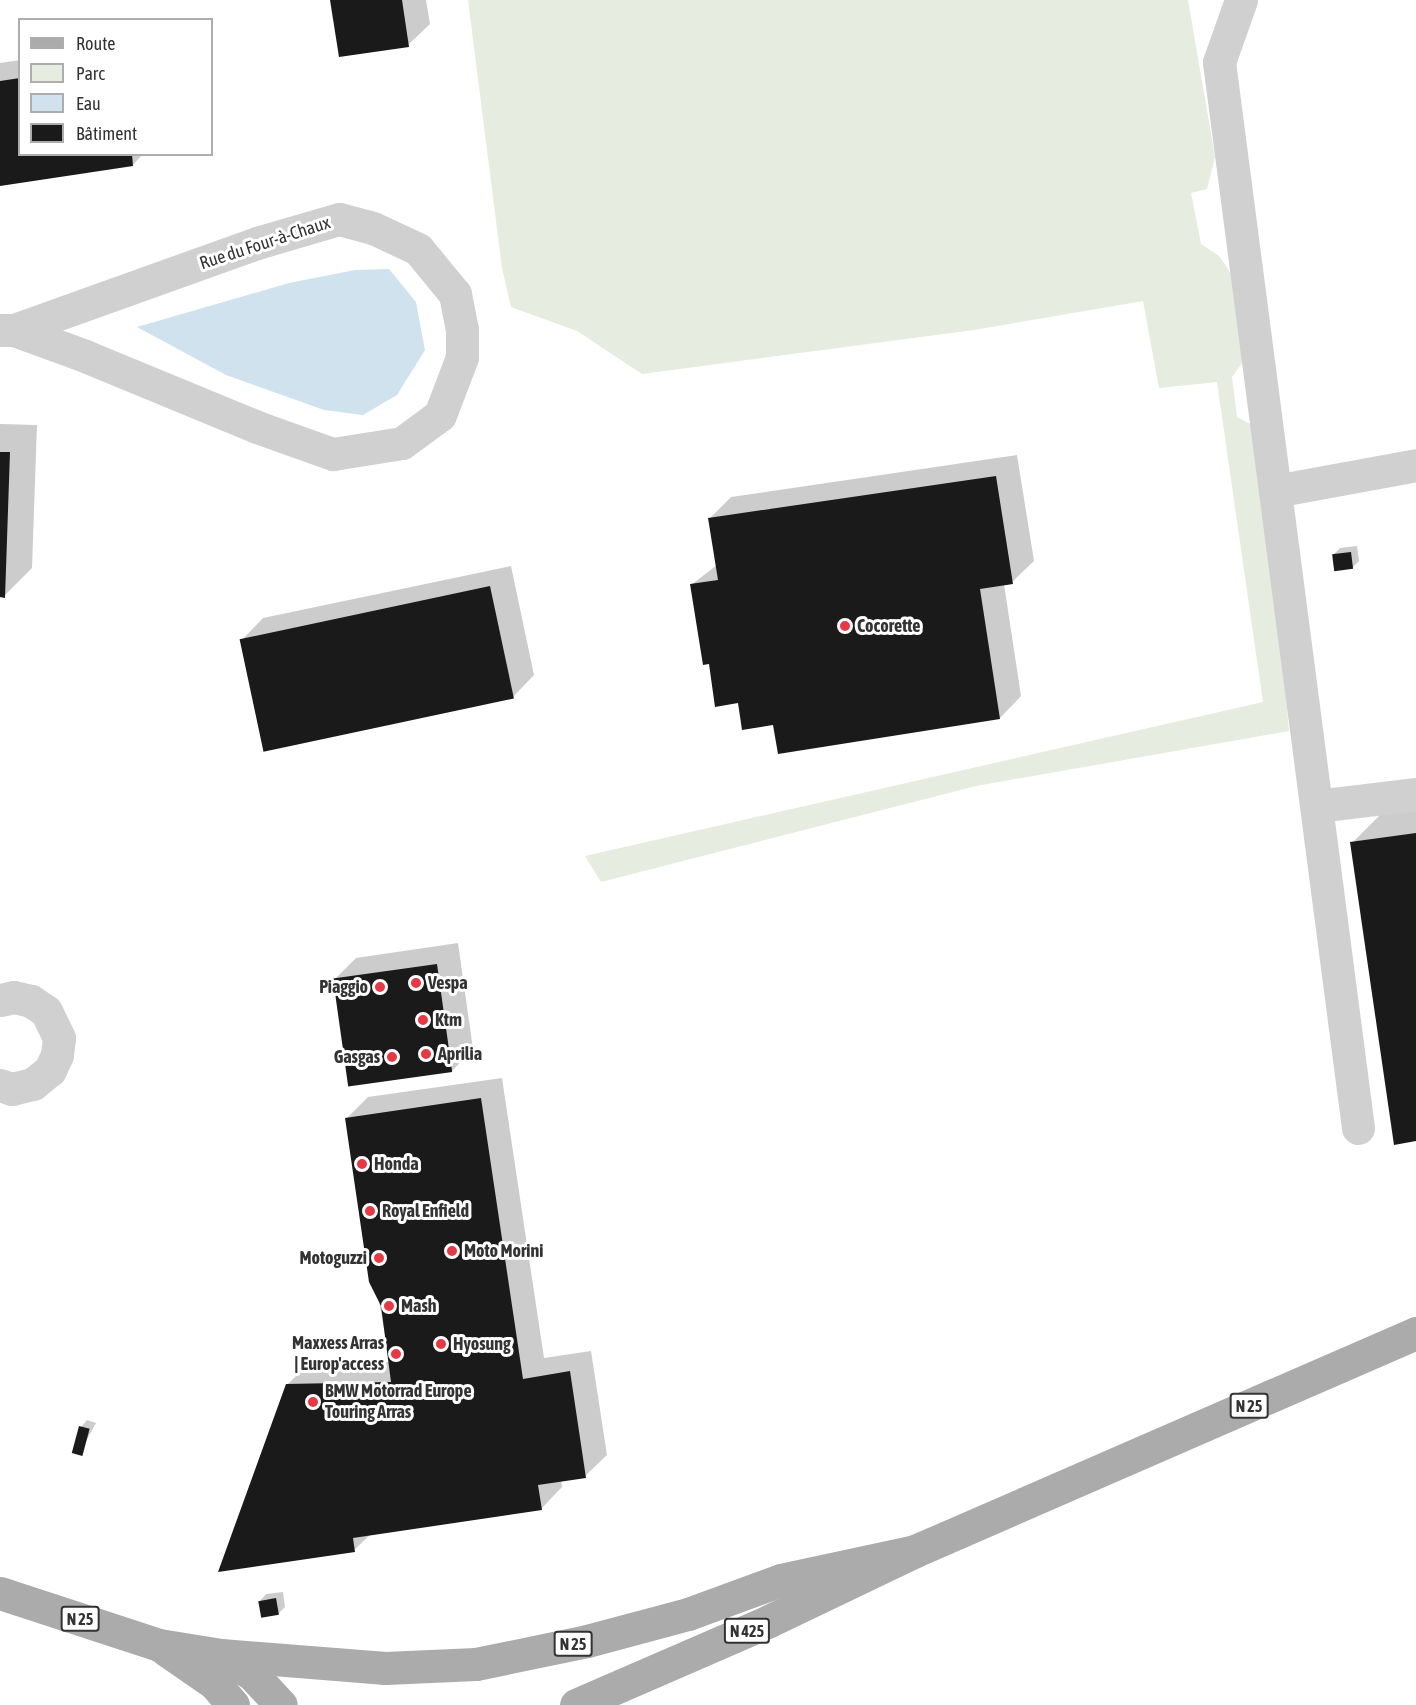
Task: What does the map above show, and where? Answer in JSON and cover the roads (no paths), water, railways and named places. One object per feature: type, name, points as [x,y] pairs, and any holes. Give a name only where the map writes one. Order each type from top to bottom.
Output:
[{"type":"main road","name":"N 25","points":[[0,1593],[159,1645],[221,1655],[386,1668],[476,1664],[587,1641],[688,1614],[781,1580],[915,1551],[1416,1333]]},
{"type":"main road","name":"N 425","points":[[576,1705],[769,1621],[915,1551]]},
{"type":"main road","name":"N 25","points":[[159,1645],[214,1683],[233,1705]]},
{"type":"main road","name":"N 25","points":[[221,1655],[252,1674],[281,1705]]},
{"type":"street","points":[[1223,0],[1224,46]]},
{"type":"street","points":[[1241,0],[1219,62],[1229,153],[1358,1128]]},
{"type":"street","name":"Rue du Four-à-Chaux","points":[[339,219],[373,228],[418,249],[455,294],[462,330],[462,357],[440,416],[402,443],[333,454],[7,330],[257,243],[339,219]]},
{"type":"street","points":[[1275,491],[1416,465]]},
{"type":"street","points":[[1317,806],[1416,794]]},
{"type":"street","points":[[0,1000],[14,997],[31,1001],[46,1011],[59,1038],[57,1055],[50,1070],[33,1084],[12,1089],[0,1085]]},
{"type":"water","points":[[389,269],[416,302],[425,350],[397,395],[363,415],[324,410],[226,375],[137,327],[289,283],[355,270]]},
{"type":"place","name":"Cocorette","points":[[845,626]]},
{"type":"place","name":"Vespa","points":[[416,983]]},
{"type":"place","name":"Piaggio","points":[[380,987]]},
{"type":"place","name":"Ktm","points":[[423,1020]]},
{"type":"place","name":"Aprilia","points":[[426,1054]]},
{"type":"place","name":"Gasgas","points":[[392,1057]]},
{"type":"place","name":"Honda","points":[[362,1164]]},
{"type":"place","name":"Royal Enfield","points":[[370,1211]]},
{"type":"place","name":"Moto Morini","points":[[452,1251]]},
{"type":"place","name":"Motoguzzi","points":[[379,1258]]},
{"type":"place","name":"Mash","points":[[389,1306]]},
{"type":"place","name":"Hyosung","points":[[441,1344]]},
{"type":"place","name":"Maxxess Arras | Europ'access","points":[[396,1354]]},
{"type":"place","name":"BMW Motorrad Europe Touring Arras","points":[[313,1402]]}]
